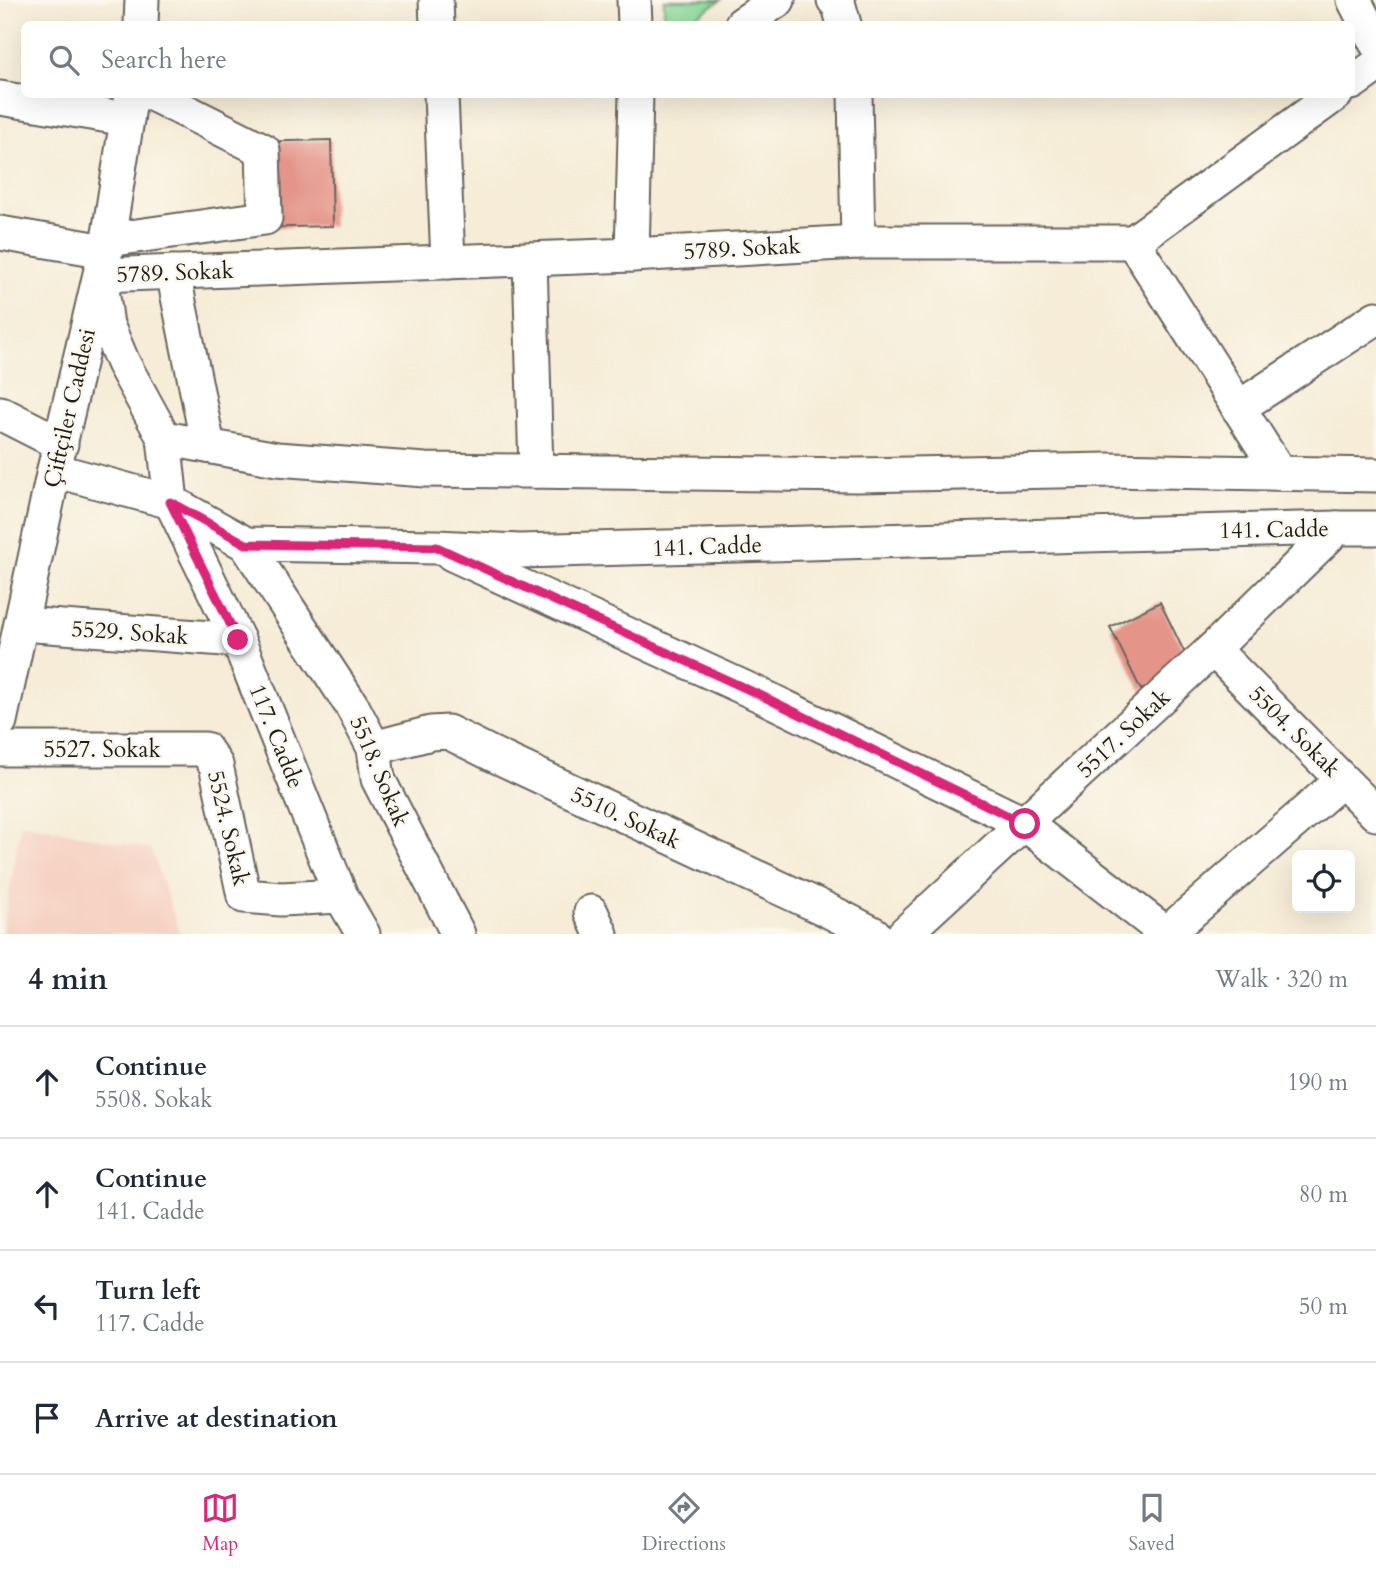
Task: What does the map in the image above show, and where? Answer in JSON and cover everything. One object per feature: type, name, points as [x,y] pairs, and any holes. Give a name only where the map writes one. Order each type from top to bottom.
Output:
[{"type":"street","points":[[141,21],[142,0]]},
{"type":"street","points":[[436,0],[438,21]]},
{"type":"street","points":[[634,0],[635,21]]},
{"type":"street","points":[[746,21],[778,0]]},
{"type":"street","points":[[834,0],[839,6],[843,21]]},
{"type":"street","points":[[1354,0],[1376,43]]},
{"type":"street","points":[[1355,81],[1376,66]]},
{"type":"street","points":[[0,98],[129,107]]},
{"type":"street","points":[[0,233],[105,255],[265,218],[263,150],[160,98]]},
{"type":"street","points":[[441,98],[448,262]]},
{"type":"street","points":[[632,254],[637,98]]},
{"type":"street","points":[[855,98],[858,242]]},
{"type":"street","points":[[1279,473],[1133,242],[1331,98]]},
{"type":"street","name":"Çiftçiler Caddesi","points":[[0,721],[57,457],[105,255],[129,107]]},
{"type":"street","name":"5789. Sokak","points":[[105,255],[173,272],[530,259],[858,242],[1133,242]]},
{"type":"street","points":[[105,255],[107,325],[123,363],[164,438],[170,502]]},
{"type":"street","points":[[530,259],[536,471]]},
{"type":"street","points":[[173,272],[208,446]]},
{"type":"street","points":[[1238,408],[1376,318]]},
{"type":"street","name":"141. Cadde","points":[[0,414],[57,457],[170,502],[246,544],[520,551],[989,536],[1376,528]]},
{"type":"street","points":[[164,438],[277,459],[425,470],[858,475],[1108,470],[1376,474]]},
{"type":"street","name":"117. Cadde","points":[[170,502],[238,640],[341,896],[363,934]]},
{"type":"street","name":"5517. Sokak","points":[[904,934],[1213,649],[1337,528]]},
{"type":"street","name":"5518. Sokak","points":[[246,544],[352,706],[374,748],[378,779],[458,934]]},
{"type":"street","points":[[437,547],[760,695],[1025,824],[1167,934],[1342,780]]},
{"type":"street","name":"5529. Sokak","points":[[22,624],[238,640]]},
{"type":"street","name":"5504. Sokak","points":[[1213,649],[1376,814]]},
{"type":"street","name":"5510. Sokak","points":[[374,748],[431,733],[448,732],[874,934]]},
{"type":"street","name":"5527. Sokak","points":[[0,749],[205,749]]},
{"type":"street","name":"5524. Sokak","points":[[205,749],[216,765],[244,896],[281,900],[341,896]]},
{"type":"shaded area","points":[[21,823],[151,849],[180,934],[2,934]]},
{"type":"green space","points":[[664,0],[721,0],[689,21],[664,21]]},
{"type":"building","points":[[331,140],[333,226],[249,228],[247,142]]},
{"type":"building","points":[[1160,602],[1191,666],[1141,690],[1110,627]]},
{"type":"route","points":[[238,640],[170,502],[246,544],[437,547],[760,695],[1025,824]]}]
